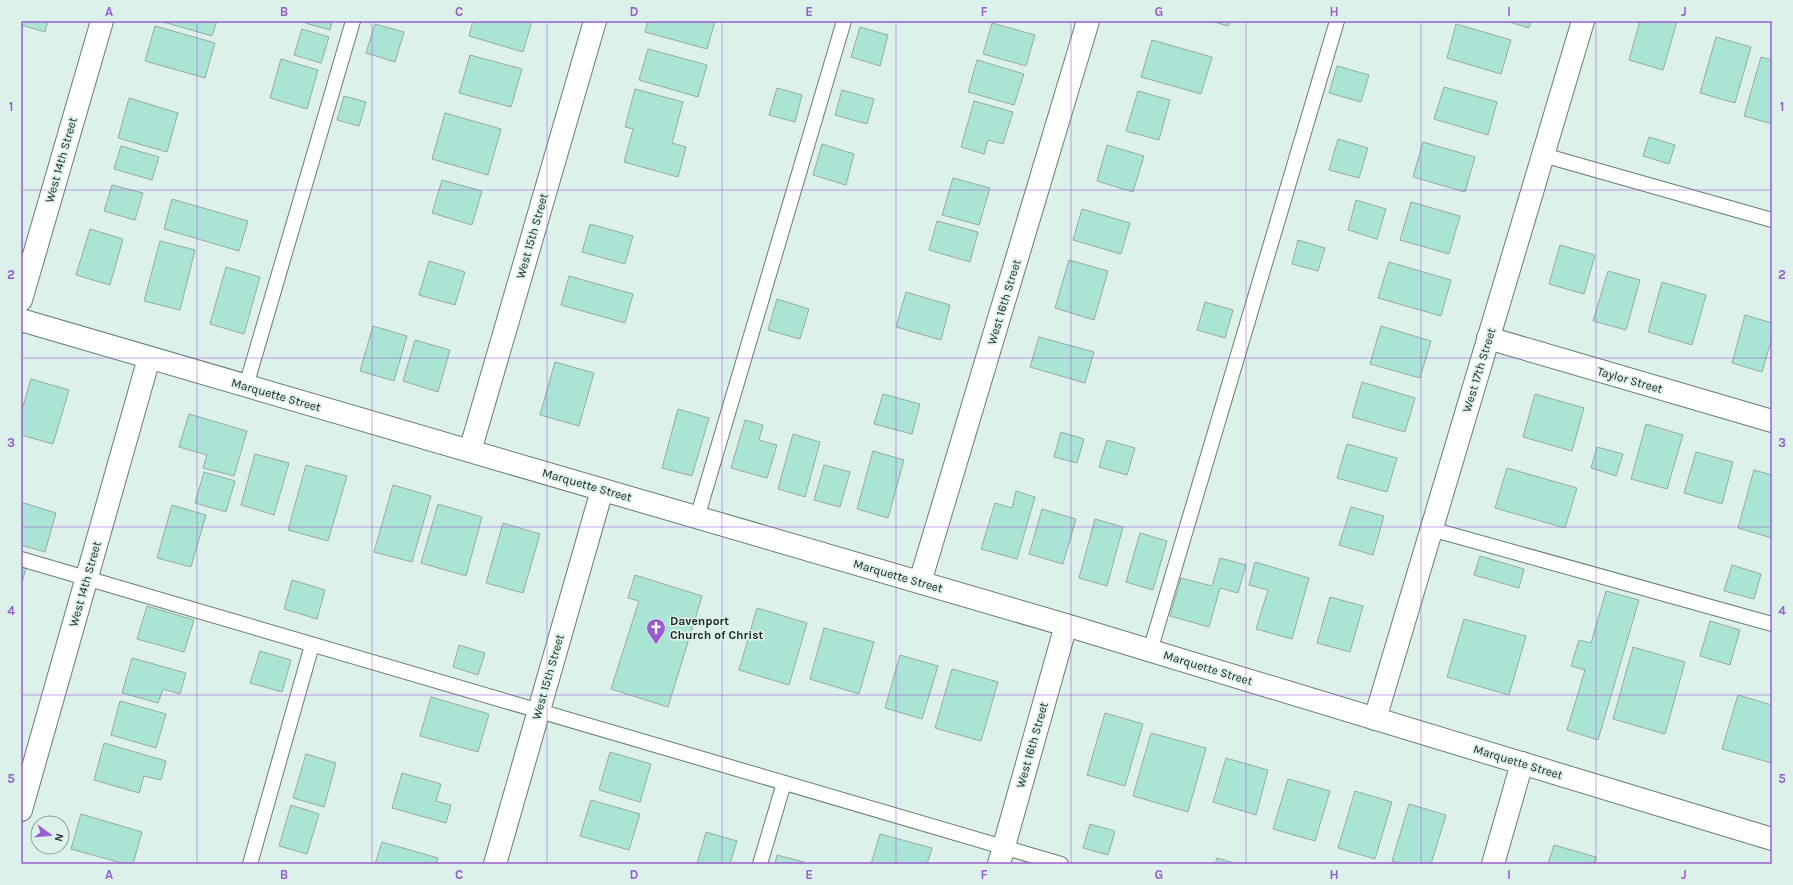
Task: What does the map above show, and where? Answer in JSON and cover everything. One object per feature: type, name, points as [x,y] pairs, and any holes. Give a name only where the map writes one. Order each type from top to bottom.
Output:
[{"type":"street","name":"West 14th Street","points":[[21,300],[102,21]]},
{"type":"street","name":"West 15th Street","points":[[470,451],[595,21]]},
{"type":"street","name":"West 16th Street","points":[[920,582],[1088,21]]},
{"type":"street","name":"West 17th Street","points":[[1375,719],[1583,21]]},
{"type":"street","name":"Marquette Street","points":[[21,320],[1066,625],[1772,840]]},
{"type":"street","name":"Taylor Street","points":[[1488,338],[1772,421]]},
{"type":"street","name":"West 14th Street","points":[[21,810],[149,358]]},
{"type":"street","name":"West 15th Street","points":[[494,864],[602,490]]},
{"type":"street","name":"West 16th Street","points":[[1001,856],[1066,625]]},
{"type":"street","points":[[1493,864],[1522,763]]},
{"type":"lane","points":[[246,386],[353,21]]},
{"type":"lane","points":[[697,518],[844,21]]},
{"type":"lane","points":[[1150,651],[1337,21]]},
{"type":"lane","points":[[1543,155],[1772,220]]},
{"type":"lane","points":[[1431,529],[1772,624]]},
{"type":"lane","points":[[21,559],[784,783],[1001,856],[1061,864]]},
{"type":"lane","points":[[250,864],[312,644]]},
{"type":"lane","points":[[760,864],[784,783]]},
{"type":"building","points":[[21,21],[48,21],[45,32],[21,25]]},
{"type":"building","points":[[160,21],[217,21],[212,36]]},
{"type":"building","points":[[306,21],[332,21],[330,30],[305,23]]},
{"type":"building","points":[[473,21],[532,21],[523,52],[469,36]]},
{"type":"building","points":[[648,21],[715,21],[707,49],[645,32]]},
{"type":"building","points":[[1211,21],[1230,21],[1228,26]]},
{"type":"building","points":[[1506,21],[1531,21],[1529,28]]},
{"type":"building","points":[[1640,21],[1677,21],[1663,70],[1629,60]]},
{"type":"building","points":[[992,23],[1035,35],[1026,66],[983,54]]},
{"type":"building","points":[[375,24],[404,32],[395,62],[366,53]]},
{"type":"building","points":[[1456,24],[1511,40],[1501,74],[1447,58]]},
{"type":"building","points":[[155,26],[215,43],[205,78],[145,61]]},
{"type":"building","points":[[860,27],[888,35],[880,66],[851,57]]},
{"type":"building","points":[[302,29],[329,37],[321,63],[294,55]]},
{"type":"building","points":[[1716,37],[1751,47],[1735,103],[1700,93]]},
{"type":"building","points":[[1152,40],[1212,57],[1201,94],[1141,77]]},
{"type":"building","points":[[648,49],[707,65],[698,97],[639,80]]},
{"type":"building","points":[[470,55],[522,69],[511,107],[459,93]]},
{"type":"building","points":[[1761,57],[1772,60],[1772,124],[1744,116]]},
{"type":"building","points":[[281,59],[318,70],[307,109],[270,98]]},
{"type":"building","points":[[977,60],[1024,74],[1014,105],[968,92]]},
{"type":"building","points":[[1337,66],[1369,75],[1361,102],[1329,93]]},
{"type":"building","points":[[1444,87],[1497,102],[1488,135],[1434,119]]},
{"type":"building","points":[[777,88],[802,95],[795,122],[769,115]]},
{"type":"building","points":[[635,89],[683,102],[672,143],[686,147],[678,177],[624,162],[633,129],[625,127]]},
{"type":"building","points":[[842,90],[874,99],[867,124],[835,115]]},
{"type":"building","points":[[1138,91],[1170,100],[1159,140],[1126,131]]},
{"type":"building","points":[[344,96],[366,102],[359,126],[337,120]]},
{"type":"building","points":[[129,98],[178,113],[167,152],[118,138]]},
{"type":"building","points":[[974,101],[1013,112],[1003,144],[988,140],[984,154],[961,147]]},
{"type":"building","points":[[445,113],[501,129],[488,175],[432,159]]},
{"type":"building","points":[[1649,137],[1675,145],[1669,164],[1643,156]]},
{"type":"building","points":[[1338,139],[1368,148],[1359,178],[1329,170]]},
{"type":"building","points":[[1423,142],[1475,157],[1465,192],[1413,177]]},
{"type":"building","points":[[822,144],[854,154],[846,185],[813,175]]},
{"type":"building","points":[[1107,145],[1144,156],[1133,192],[1097,181]]},
{"type":"building","points":[[121,146],[159,157],[152,180],[114,169]]},
{"type":"building","points":[[953,178],[990,188],[979,225],[942,215]]},
{"type":"building","points":[[442,180],[482,191],[472,225],[432,213]]},
{"type":"building","points":[[112,185],[143,193],[135,220],[104,211]]},
{"type":"building","points":[[172,199],[248,221],[239,251],[164,229]]},
{"type":"building","points":[[1356,200],[1386,209],[1377,239],[1348,230]]},
{"type":"building","points":[[1411,202],[1460,216],[1449,254],[1400,240]]},
{"type":"building","points":[[1082,209],[1130,223],[1121,254],[1073,240]]},
{"type":"building","points":[[937,221],[978,232],[970,262],[929,250]]},
{"type":"building","points":[[590,224],[633,236],[625,264],[582,252]]},
{"type":"building","points":[[90,229],[123,239],[110,285],[76,275]]},
{"type":"building","points":[[1298,240],[1325,248],[1318,271],[1292,264]]},
{"type":"building","points":[[160,241],[195,250],[180,310],[144,301]]},
{"type":"building","points":[[1560,245],[1595,255],[1584,294],[1549,284]]},
{"type":"building","points":[[1069,260],[1108,271],[1094,320],[1055,308]]},
{"type":"building","points":[[429,261],[465,272],[455,305],[419,295]]},
{"type":"building","points":[[1389,262],[1451,280],[1441,316],[1378,298]]},
{"type":"building","points":[[226,267],[260,277],[244,334],[210,324]]},
{"type":"building","points":[[1608,271],[1640,280],[1626,330],[1593,321]]},
{"type":"building","points":[[569,276],[633,294],[625,323],[561,305]]},
{"type":"building","points":[[1662,282],[1706,295],[1692,345],[1648,332]]},
{"type":"building","points":[[906,292],[950,305],[941,340],[896,327]]},
{"type":"building","points":[[777,299],[809,309],[800,339],[768,330]]},
{"type":"building","points":[[1205,302],[1233,310],[1225,338],[1197,330]]},
{"type":"building","points":[[1745,315],[1772,323],[1772,337],[1762,372],[1732,363]]},
{"type":"building","points":[[373,326],[407,336],[394,381],[360,371]]},
{"type":"building","points":[[1381,326],[1431,341],[1420,378],[1370,364]]},
{"type":"building","points":[[1039,337],[1094,352],[1085,383],[1030,367]]},
{"type":"building","points":[[415,340],[450,350],[438,392],[403,381]]},
{"type":"building","points":[[555,362],[594,373],[579,426],[540,415]]},
{"type":"building","points":[[31,379],[69,390],[53,444],[21,435],[21,413]]},
{"type":"building","points":[[1362,382],[1415,398],[1405,432],[1352,417]]},
{"type":"building","points":[[883,394],[920,404],[912,434],[874,424]]},
{"type":"building","points":[[1535,394],[1584,408],[1572,451],[1523,437]]},
{"type":"building","points":[[678,409],[709,418],[692,476],[662,468]]},
{"type":"building","points":[[189,414],[247,431],[234,476],[203,468],[207,455],[179,447]]},
{"type":"building","points":[[745,420],[763,425],[759,440],[777,445],[767,478],[731,468]]},
{"type":"building","points":[[1646,424],[1683,435],[1667,489],[1631,479]]},
{"type":"building","points":[[1061,432],[1084,439],[1077,463],[1054,457]]},
{"type":"building","points":[[793,434],[820,442],[805,497],[778,489]]},
{"type":"building","points":[[1107,440],[1135,448],[1127,475],[1099,467]]},
{"type":"building","points":[[1347,444],[1397,458],[1387,492],[1337,478]]},
{"type":"building","points":[[1597,447],[1623,454],[1616,476],[1591,468]]},
{"type":"building","points":[[873,451],[904,460],[888,518],[857,509]]},
{"type":"building","points":[[1696,452],[1733,462],[1722,504],[1684,493]]},
{"type":"building","points":[[255,454],[289,463],[274,515],[241,505]]},
{"type":"building","points":[[306,465],[347,476],[328,541],[288,530]]},
{"type":"building","points":[[824,465],[850,472],[840,507],[814,500]]},
{"type":"building","points":[[1507,468],[1577,488],[1565,528],[1495,508]]},
{"type":"building","points":[[1754,470],[1772,475],[1772,538],[1738,528]]},
{"type":"building","points":[[204,472],[235,481],[226,512],[195,503]]},
{"type":"building","points":[[393,485],[431,496],[412,562],[374,552]]},
{"type":"building","points":[[1016,491],[1035,497],[1017,559],[981,549],[995,503],[1012,508]]},
{"type":"building","points":[[21,502],[56,513],[45,552],[21,545]]},
{"type":"building","points":[[438,504],[482,517],[466,576],[421,563]]},
{"type":"building","points":[[172,505],[206,515],[191,567],[157,558]]},
{"type":"building","points":[[1351,507],[1384,516],[1373,555],[1339,545]]},
{"type":"building","points":[[1042,509],[1076,519],[1063,564],[1029,554]]},
{"type":"building","points":[[1095,519],[1123,527],[1107,586],[1079,578]]},
{"type":"building","points":[[503,523],[540,534],[523,593],[486,583]]},
{"type":"building","points":[[1140,533],[1167,541],[1153,590],[1126,582]]},
{"type":"building","points":[[1480,556],[1524,569],[1519,588],[1474,575]]},
{"type":"building","points":[[1220,558],[1246,565],[1238,593],[1220,588],[1209,627],[1170,616],[1181,578],[1212,586]]},
{"type":"building","points":[[1255,562],[1309,578],[1292,639],[1256,629],[1268,590],[1249,585]]},
{"type":"building","points":[[21,563],[27,565],[21,585]]},
{"type":"building","points":[[1732,565],[1761,574],[1754,599],[1724,591]]},
{"type":"building","name":"Davenport Church of Christ","points":[[635,575],[702,596],[668,707],[611,689],[639,601],[628,598]]},
{"type":"building","points":[[292,580],[325,590],[317,619],[284,609]]},
{"type":"building","points":[[1606,591],[1639,600],[1598,740],[1567,730],[1585,670],[1571,666],[1579,640],[1591,643]]},
{"type":"building","points":[[1330,597],[1363,606],[1350,652],[1317,643]]},
{"type":"building","points":[[147,606],[194,620],[184,652],[137,639]]},
{"type":"building","points":[[757,608],[807,623],[789,685],[739,670]]},
{"type":"building","points":[[1464,619],[1526,636],[1509,695],[1447,677]]},
{"type":"building","points":[[1710,621],[1740,630],[1730,665],[1700,656]]},
{"type":"building","points":[[824,628],[874,642],[859,694],[810,679]]},
{"type":"building","points":[[459,645],[485,653],[478,675],[453,667]]},
{"type":"building","points":[[1633,647],[1685,662],[1665,734],[1613,719]]},
{"type":"building","points":[[260,651],[291,660],[282,692],[250,683]]},
{"type":"building","points":[[900,655],[938,666],[922,719],[885,708]]},
{"type":"building","points":[[132,658],[186,673],[180,694],[163,689],[158,703],[122,693]]},
{"type":"building","points":[[952,669],[998,682],[981,741],[935,728]]},
{"type":"building","points":[[1738,695],[1772,705],[1772,763],[1722,749]]},
{"type":"building","points":[[431,697],[489,714],[478,752],[420,736]]},
{"type":"building","points":[[120,701],[166,714],[156,748],[111,735]]},
{"type":"building","points":[[1105,713],[1143,724],[1125,786],[1087,775]]},
{"type":"building","points":[[1151,733],[1206,748],[1188,812],[1133,796]]},
{"type":"building","points":[[104,743],[166,761],[161,780],[144,776],[139,793],[94,780]]},
{"type":"building","points":[[610,752],[651,764],[640,802],[599,790]]},
{"type":"building","points":[[306,754],[336,763],[324,807],[293,798]]},
{"type":"building","points":[[1226,758],[1268,770],[1256,815],[1213,802]]},
{"type":"building","points":[[402,773],[441,784],[436,801],[451,805],[446,823],[392,808]]},
{"type":"building","points":[[1288,779],[1330,791],[1315,841],[1273,829]]},
{"type":"building","points":[[1355,791],[1392,802],[1375,859],[1338,848]]},
{"type":"building","points":[[591,800],[640,814],[629,850],[580,836]]},
{"type":"building","points":[[1409,804],[1446,815],[1431,864],[1404,864],[1392,861]]},
{"type":"building","points":[[291,805],[319,814],[307,854],[279,846]]},
{"type":"building","points":[[81,814],[142,832],[133,864],[125,864],[71,849]]},
{"type":"building","points":[[1090,824],[1115,831],[1108,855],[1083,848]]},
{"type":"building","points":[[706,832],[737,841],[730,864],[697,864]]},
{"type":"building","points":[[880,834],[932,848],[927,864],[871,864]]},
{"type":"building","points":[[382,842],[438,858],[436,864],[375,864]]},
{"type":"building","points":[[1554,845],[1596,857],[1594,864],[1548,864]]},
{"type":"building","points":[[777,855],[804,862],[803,864],[775,864]]},
{"type":"building","points":[[1217,858],[1238,864],[1215,864]]},
{"type":"place","name":"Davenport Church of Christ","points":[[656,645]]}]
